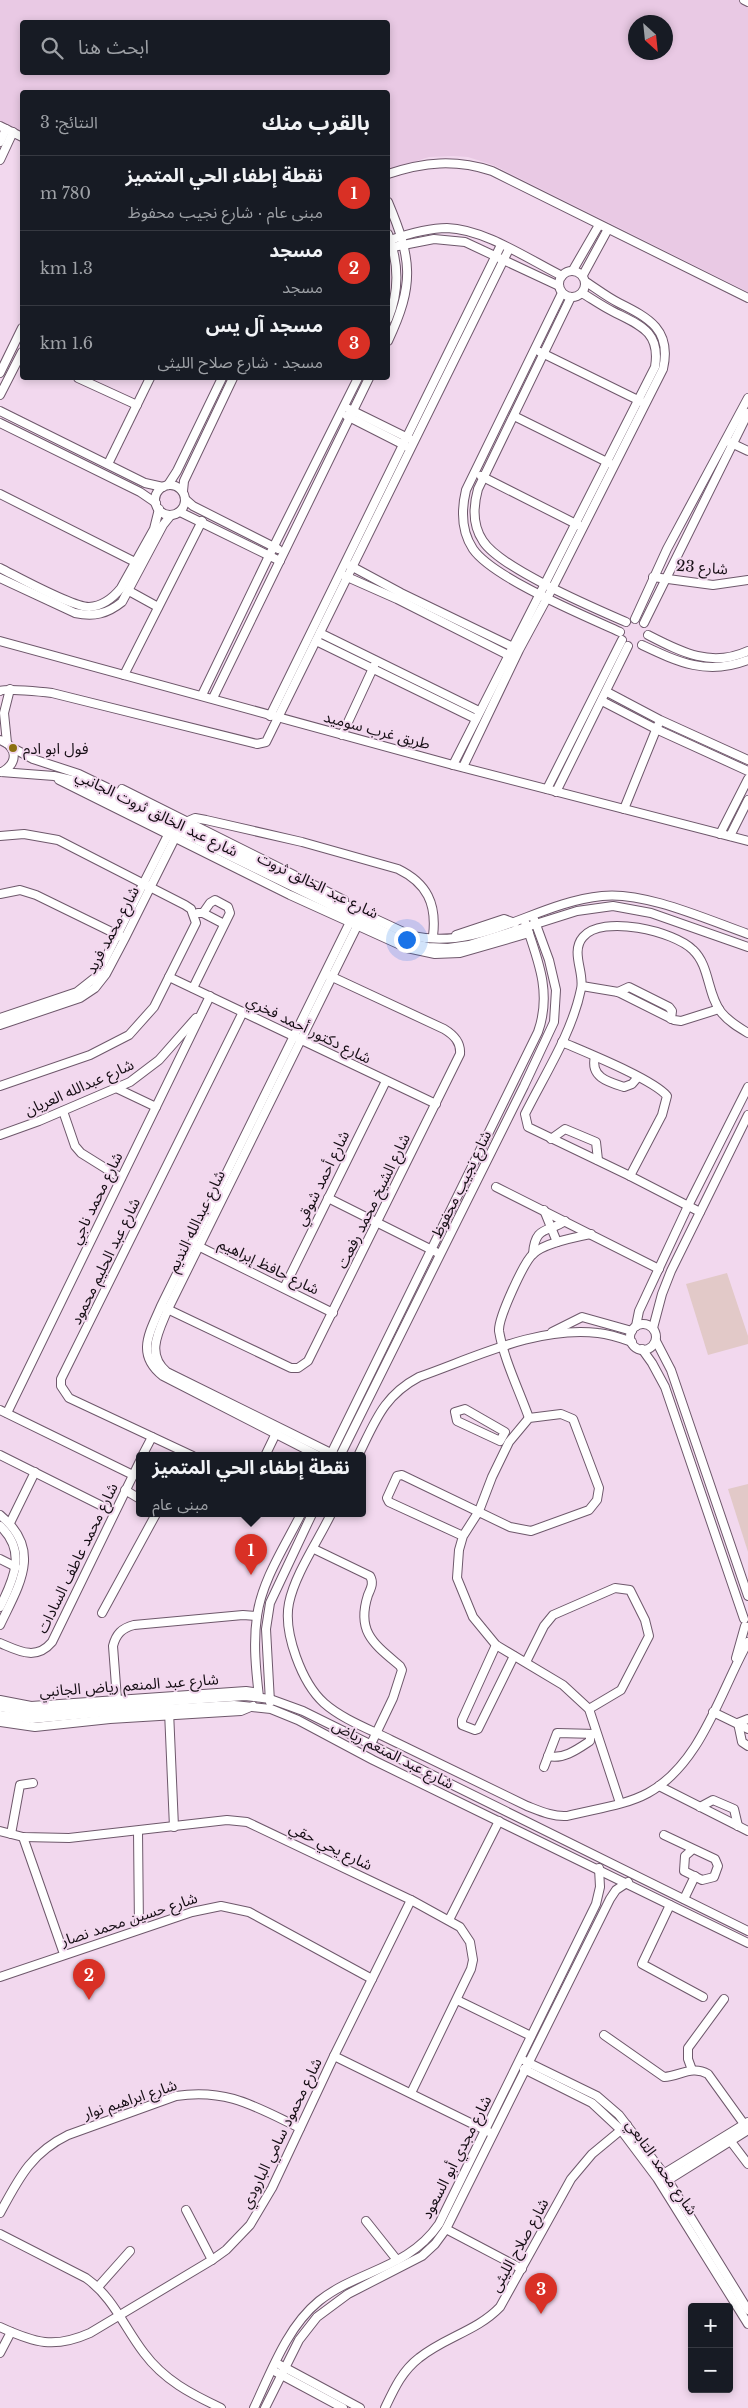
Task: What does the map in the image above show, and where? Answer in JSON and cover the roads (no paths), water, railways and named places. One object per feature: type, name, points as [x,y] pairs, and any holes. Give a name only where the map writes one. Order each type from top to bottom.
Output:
[{"type":"street","points":[[744,0],[748,2]]},
{"type":"street","points":[[7,129],[20,136]]},
{"type":"street","points":[[0,142],[7,129]]},
{"type":"street","points":[[0,160],[7,129]]},
{"type":"street","points":[[390,173],[432,163],[471,164],[492,172],[748,298]]},
{"type":"street","points":[[390,207],[403,240],[407,260],[407,286],[401,311],[390,336]]},
{"type":"street","points":[[562,276],[573,270],[599,224]]},
{"type":"street","points":[[403,240],[437,229],[457,229],[476,234],[501,245],[562,276]]},
{"type":"street","points":[[582,293],[584,279],[608,229]]},
{"type":"street","points":[[390,312],[397,288],[397,273],[390,240],[455,240],[496,256],[561,289],[571,297]]},
{"type":"street","points":[[274,716],[318,637],[404,440],[501,245]]},
{"type":"street","points":[[350,565],[509,249]]},
{"type":"street","points":[[463,767],[512,657],[665,360],[664,342],[656,326],[644,316],[584,279],[573,270]]},
{"type":"street","points":[[562,276],[561,289],[536,350],[466,490],[462,514],[467,538],[480,558],[503,574],[621,636],[628,646]]},
{"type":"street","points":[[643,402],[655,367],[656,358],[652,339],[636,323],[582,293],[571,297],[478,489],[474,510],[478,531],[489,549],[508,563],[550,586],[626,622],[635,619],[644,623]]},
{"type":"street","points":[[0,373],[20,332]]},
{"type":"street","points":[[13,347],[20,351]]},
{"type":"street","points":[[536,350],[643,402]]},
{"type":"street","points":[[0,395],[20,356]]},
{"type":"street","points":[[84,380],[137,406]]},
{"type":"street","points":[[108,464],[149,380]]},
{"type":"street","points":[[1,573],[75,613],[100,614],[122,602],[129,591],[157,522],[157,494],[177,471],[221,380]]},
{"type":"street","points":[[1,573],[79,606],[89,607],[98,605],[115,596],[139,564],[163,525],[172,515],[180,512],[184,506],[184,481],[232,380]]},
{"type":"street","points":[[202,695],[273,546],[357,380]]},
{"type":"street","points":[[213,698],[369,380]]},
{"type":"street","points":[[748,398],[666,579],[644,623],[648,635],[695,657],[718,659],[748,651]]},
{"type":"street","points":[[342,410],[412,445]]},
{"type":"street","points":[[0,411],[145,483],[176,486],[193,506],[284,552]]},
{"type":"street","points":[[635,619],[653,577],[730,440],[748,413]]},
{"type":"street","points":[[514,416],[612,464]]},
{"type":"street","points":[[0,423],[140,492],[164,514],[172,515]]},
{"type":"street","points":[[494,434],[503,438]]},
{"type":"street","points":[[730,440],[748,446]]},
{"type":"street","points":[[730,440],[748,452]]},
{"type":"street","points":[[474,473],[580,526]]},
{"type":"street","points":[[0,494],[139,564]]},
{"type":"street","points":[[180,512],[202,521],[280,561]]},
{"type":"street","points":[[124,675],[202,521]]},
{"type":"street","points":[[480,558],[489,549]]},
{"type":"street","points":[[503,574],[508,563]]},
{"type":"street","points":[[350,565],[401,593],[516,649]]},
{"type":"street","points":[[345,576],[398,599],[512,657]]},
{"type":"street","points":[[0,691],[10,689],[59,694],[262,744],[268,740],[274,716],[345,576]]},
{"type":"street","name":"شارع 23","points":[[653,577],[720,585],[748,580]]},
{"type":"street","points":[[129,591],[158,607]]},
{"type":"street","points":[[547,789],[626,622]]},
{"type":"street","points":[[642,645],[648,635]]},
{"type":"street","points":[[318,637],[352,653],[377,660],[437,701],[478,715]]},
{"type":"street","name":"طريق غرب سوميد","points":[[0,640],[453,765],[748,841]]},
{"type":"street","points":[[628,646],[642,645],[680,663],[693,666],[720,667],[748,660]]},
{"type":"street","points":[[556,792],[607,692],[628,646]]},
{"type":"street","points":[[352,653],[372,668],[417,686],[441,693],[478,715]]},
{"type":"street","points":[[453,765],[478,715],[512,657]]},
{"type":"street","points":[[342,735],[377,660]]},
{"type":"street","points":[[1,773],[14,761],[15,754],[6,743],[4,714],[10,689]]},
{"type":"street","points":[[607,692],[660,720],[748,760]]},
{"type":"street","points":[[437,701],[441,693]]},
{"type":"street","points":[[602,701],[656,729],[748,771]]},
{"type":"street","points":[[624,809],[660,720]]},
{"type":"street","points":[[694,747],[699,738]]},
{"type":"street","name":"شارع عبد الخالق ثروت","points":[[6,743],[33,759],[78,774],[144,803],[178,826]]},
{"type":"street","name":"شارع عبد الخالق ثروت","points":[[1,773],[54,776],[83,784],[178,826],[406,942],[448,948],[468,945],[528,930],[536,923],[598,907],[629,908],[748,946]]},
{"type":"street","points":[[720,834],[748,780]]},
{"type":"street","points":[[730,836],[748,800]]},
{"type":"street","points":[[178,826],[195,818],[206,820],[302,842],[398,869],[412,876],[422,885],[428,896],[435,922],[433,936]]},
{"type":"street","points":[[178,826],[314,884],[357,916],[416,933],[433,936],[455,936],[504,919],[515,923]]},
{"type":"street","name":"شارع محمد فريد","points":[[0,1025],[68,1003],[88,994],[101,982],[178,826]]},
{"type":"street","points":[[0,836],[24,834],[58,840],[185,905],[195,916]]},
{"type":"street","points":[[0,894],[20,890],[36,895],[122,937]]},
{"type":"street","name":"شارع عبد الخالق ثروت","points":[[357,916],[412,936],[431,940],[468,938],[515,923],[533,914],[581,900],[603,896],[622,896],[651,901],[748,934]]},
{"type":"street","points":[[193,988],[230,912],[228,907],[215,900],[212,901],[203,913],[195,916]]},
{"type":"street","points":[[203,913],[224,924]]},
{"type":"street","name":"شارع نجيب محفوظ","points":[[337,1452],[441,1255],[554,1022],[556,990],[549,960],[533,914]]},
{"type":"street","points":[[0,1086],[90,1055],[118,1042],[144,1020],[154,1007],[193,930],[195,916]]},
{"type":"street","name":"شارع عبدالله النديم","points":[[328,1452],[277,1431],[155,1371],[146,1353],[146,1343],[165,1308],[357,916]]},
{"type":"street","name":"شارع نجيب محفوظ","points":[[336,1452],[431,1250],[543,1019],[545,1005],[543,977],[524,918]]},
{"type":"street","points":[[700,1212],[528,1127],[525,1114],[562,1042],[582,986],[578,950],[584,936],[600,928],[617,925],[639,928],[676,940],[693,949],[703,965],[719,1009],[731,1022],[748,1033]]},
{"type":"street","name":"شارع محمد فريد","points":[[0,1018],[85,988],[101,969],[122,937]]},
{"type":"street","name":"شارع الشيخ محمد رفعت","points":[[165,1308],[291,1368],[298,1368],[308,1361],[378,1223],[460,1054],[459,1043],[456,1038],[444,1029],[328,975]]},
{"type":"street","name":"شارع دكتور أحمد فخري","points":[[169,977],[436,1104]]},
{"type":"street","points":[[582,986],[618,992],[629,987],[669,1007],[672,1011],[671,1019],[681,1021],[719,1009]]},
{"type":"street","name":"شارع محمد ناجي","points":[[4,1411],[210,996]]},
{"type":"street","name":"شارع عبدالله العريان","points":[[0,1135],[63,1111],[130,1082],[152,1066],[204,1010]]},
{"type":"street","name":"شارع عبد الحليم محمود","points":[[184,1452],[66,1396],[61,1386],[62,1379],[243,1012]]},
{"type":"street","points":[[562,1042],[638,1077],[662,1090],[668,1098],[630,1176]]},
{"type":"street","points":[[595,1057],[594,1070],[597,1075],[624,1087],[632,1084],[638,1077]]},
{"type":"street","name":"شارع أحمد شوقي","points":[[284,1288],[386,1081]]},
{"type":"street","points":[[632,1342],[639,1311],[688,1206],[720,1147],[748,1087]]},
{"type":"street","points":[[116,1088],[156,1106]]},
{"type":"street","points":[[63,1111],[75,1146],[81,1153],[121,1178]]},
{"type":"street","points":[[748,1115],[662,1294],[653,1328],[656,1341],[673,1377],[748,1596]]},
{"type":"street","points":[[552,1139],[563,1130],[570,1130],[596,1142],[598,1160]]},
{"type":"street","points":[[720,1147],[729,1154]]},
{"type":"street","points":[[496,1186],[659,1269]]},
{"type":"street","points":[[328,1198],[441,1255]]},
{"type":"street","points":[[544,1210],[557,1242]]},
{"type":"street","points":[[529,1418],[503,1346],[499,1329],[500,1319],[506,1302],[533,1254],[537,1237],[550,1227],[564,1222]]},
{"type":"street","points":[[564,1222],[568,1239]]},
{"type":"street","points":[[533,1254],[557,1242],[591,1234]]},
{"type":"street","name":"شارع حافظ إبراهيم","points":[[196,1245],[333,1313]]},
{"type":"street","points":[[548,1334],[582,1316],[632,1342],[642,1349],[652,1363],[665,1387],[746,1622],[736,1662]]},
{"type":"street","points":[[360,1452],[380,1410],[387,1400],[408,1383],[503,1346],[548,1334],[634,1329],[645,1324],[653,1328]]},
{"type":"street","points":[[642,1349],[649,1348],[656,1341]]},
{"type":"street","points":[[465,1409],[505,1432],[506,1440],[499,1442],[459,1422],[454,1417],[455,1412],[465,1409]]},
{"type":"street","points":[[4,1411],[133,1475]]},
{"type":"street","points":[[462,1536],[389,1502],[387,1498],[396,1477],[402,1475],[479,1511],[510,1527],[531,1531],[589,1510],[597,1500],[598,1488],[575,1421],[560,1414],[529,1418],[506,1440],[479,1511],[462,1536],[457,1578],[473,1617],[496,1645],[563,1685],[589,1709],[593,1734],[620,1803]]},
{"type":"street","points":[[267,1452],[277,1431]]},
{"type":"street","name":"شارع عبدالله النديم","points":[[277,1431],[313,1452]]},
{"type":"street","points":[[144,1452],[152,1437]]},
{"type":"street","points":[[0,1455],[114,1512]]},
{"type":"street","name":"شارع محمد عاطف السادات","points":[[0,1643],[24,1653],[32,1654],[40,1652],[52,1642],[136,1469]]},
{"type":"street","points":[[10,1523],[35,1472]]},
{"type":"street","points":[[125,1490],[136,1497]]},
{"type":"street","points":[[0,1515],[10,1523],[20,1540],[24,1551],[25,1564],[22,1577],[0,1625]]},
{"type":"street","points":[[102,1613],[154,1517]]},
{"type":"street","points":[[257,1706],[259,1697],[255,1650],[257,1616],[264,1590],[300,1517]]},
{"type":"street","points":[[271,1709],[266,1629],[270,1603],[311,1517]]},
{"type":"street","points":[[330,1517],[299,1576],[288,1610],[291,1640],[298,1662],[323,1703],[376,1733],[527,1806],[553,1815],[567,1816],[620,1803],[646,1794],[668,1780],[691,1754],[736,1662],[748,1642]]},
{"type":"street","points":[[0,1526],[13,1544],[16,1554],[14,1576],[0,1607]]},
{"type":"street","points":[[314,1549],[370,1576],[372,1579],[364,1607],[364,1625],[374,1645],[400,1666],[402,1673],[371,1744]]},
{"type":"street","points":[[0,1559],[16,1567]]},
{"type":"street","points":[[526,1662],[544,1626],[554,1615],[615,1588],[630,1590],[645,1620],[648,1636],[621,1690],[589,1709]]},
{"type":"street","points":[[117,1699],[113,1646],[122,1630],[134,1625],[243,1615],[257,1616]]},
{"type":"street","points":[[496,1645],[461,1721],[462,1724],[474,1730],[478,1729],[514,1656]]},
{"type":"street","name":"شارع عبد المنعم رياض الجانبي","points":[[0,1700],[31,1706],[250,1691],[259,1697]]},
{"type":"street","name":"شارع عبد المنعم رياض","points":[[0,1716],[86,1707],[259,1697],[270,1699],[302,1711],[371,1744],[748,1931]]},
{"type":"street","name":"شارع عبد المنعم رياض","points":[[0,1716],[32,1719],[108,1712],[169,1713],[234,1705],[271,1709],[298,1720],[470,1808],[748,1943]]},
{"type":"street","points":[[713,1712],[748,1729]]},
{"type":"street","points":[[169,1713],[174,1827]]},
{"type":"street","points":[[738,1723],[748,1719]]},
{"type":"street","points":[[738,1723],[742,1742],[748,1746]]},
{"type":"street","points":[[544,1767],[557,1732],[593,1734]]},
{"type":"street","points":[[548,1756],[561,1756],[580,1748],[590,1741],[593,1734]]},
{"type":"street","points":[[12,1834],[20,1785],[33,1783]]},
{"type":"street","points":[[448,1796],[454,1794],[455,1786]]},
{"type":"street","points":[[659,1786],[748,1831]]},
{"type":"street","points":[[470,1808],[470,1802],[477,1798]]},
{"type":"street","points":[[700,1807],[713,1800],[734,1809],[738,1826]]},
{"type":"street","name":"شارع يحي حقي","points":[[0,1831],[22,1837],[69,1838],[227,1820],[247,1822],[449,1920],[466,1934],[473,1951],[471,1969],[411,2094]]},
{"type":"street","points":[[449,1920],[499,1821]]},
{"type":"street","points":[[138,1831],[139,1929]]},
{"type":"street","points":[[664,1835],[715,1859],[718,1866],[716,1874],[710,1879],[702,1880],[684,1871],[685,1856],[693,1849]]},
{"type":"street","points":[[22,1837],[64,1954]]},
{"type":"street","name":"شارع مجدي أبو السعود","points":[[254,2408],[274,2366],[301,2320],[320,2301],[417,2250],[430,2238],[439,2224],[592,1912],[600,1888],[597,1856]]},
{"type":"street","name":"شارع مجدي أبو السعود","points":[[265,2408],[282,2370],[308,2326],[327,2308],[348,2294],[422,2256],[435,2244],[446,2229],[613,1894],[637,1876]]},
{"type":"street","points":[[684,1899],[695,1876]]},
{"type":"street","name":"شارع محمود سامي البارودي","points":[[0,2327],[42,2343],[59,2344],[90,2333],[212,2260],[232,2244],[250,2225],[272,2188],[334,2056],[411,1900]]},
{"type":"street","points":[[670,1905],[642,1964],[703,1997]]},
{"type":"street","name":"شارع حسين محمد نصار","points":[[0,1977],[139,1929],[206,1908],[221,1906],[249,1912],[372,1979]]},
{"type":"street","points":[[592,1912],[601,1917]]},
{"type":"street","points":[[692,2070],[688,2059],[688,2048],[724,1999]]},
{"type":"street","points":[[457,2000],[531,2036]]},
{"type":"street","points":[[604,2035],[664,2077],[692,2070],[702,2070],[714,2078],[747,2125],[729,2139],[662,2179]]},
{"type":"street","points":[[334,2056],[493,2134]]},
{"type":"street","name":"شارع محمد التابعي","points":[[519,2063],[528,2066],[592,2103],[624,2127],[662,2179],[743,2307],[748,2324]]},
{"type":"street","name":"شارع ابراهيم نوار","points":[[0,2213],[28,2164],[53,2142],[68,2134],[176,2096],[193,2094],[228,2096],[255,2106],[300,2128]]},
{"type":"street","name":"شارع صلاح الليثى","points":[[385,2408],[394,2387],[410,2366],[430,2350],[473,2329],[492,2316],[507,2297],[571,2179],[592,2154],[624,2127]]},
{"type":"street","points":[[729,2139],[748,2164]]},
{"type":"street","points":[[186,2210],[212,2260]]},
{"type":"street","points":[[366,2221],[397,2260]]},
{"type":"street","points":[[446,2229],[522,2269]]},
{"type":"street","points":[[0,2234],[86,2278],[98,2287],[111,2301],[145,2354],[168,2378],[196,2396],[221,2408]]},
{"type":"street","points":[[98,2287],[130,2251]]},
{"type":"street","points":[[0,2353],[10,2332]]},
{"type":"street","points":[[274,2366],[360,2408]]},
{"type":"street","points":[[282,2370],[343,2408]]},
{"type":"place","name":"فول ابو ادم","points":[[13,748]]},
{"type":"place","name":"نقطة إطفاء الحي المتميز","points":[[251,1575]]},
{"type":"place","name":"مسجد","points":[[89,2000]]},
{"type":"place","name":"مسجد آل يس","points":[[541,2314]]}]
